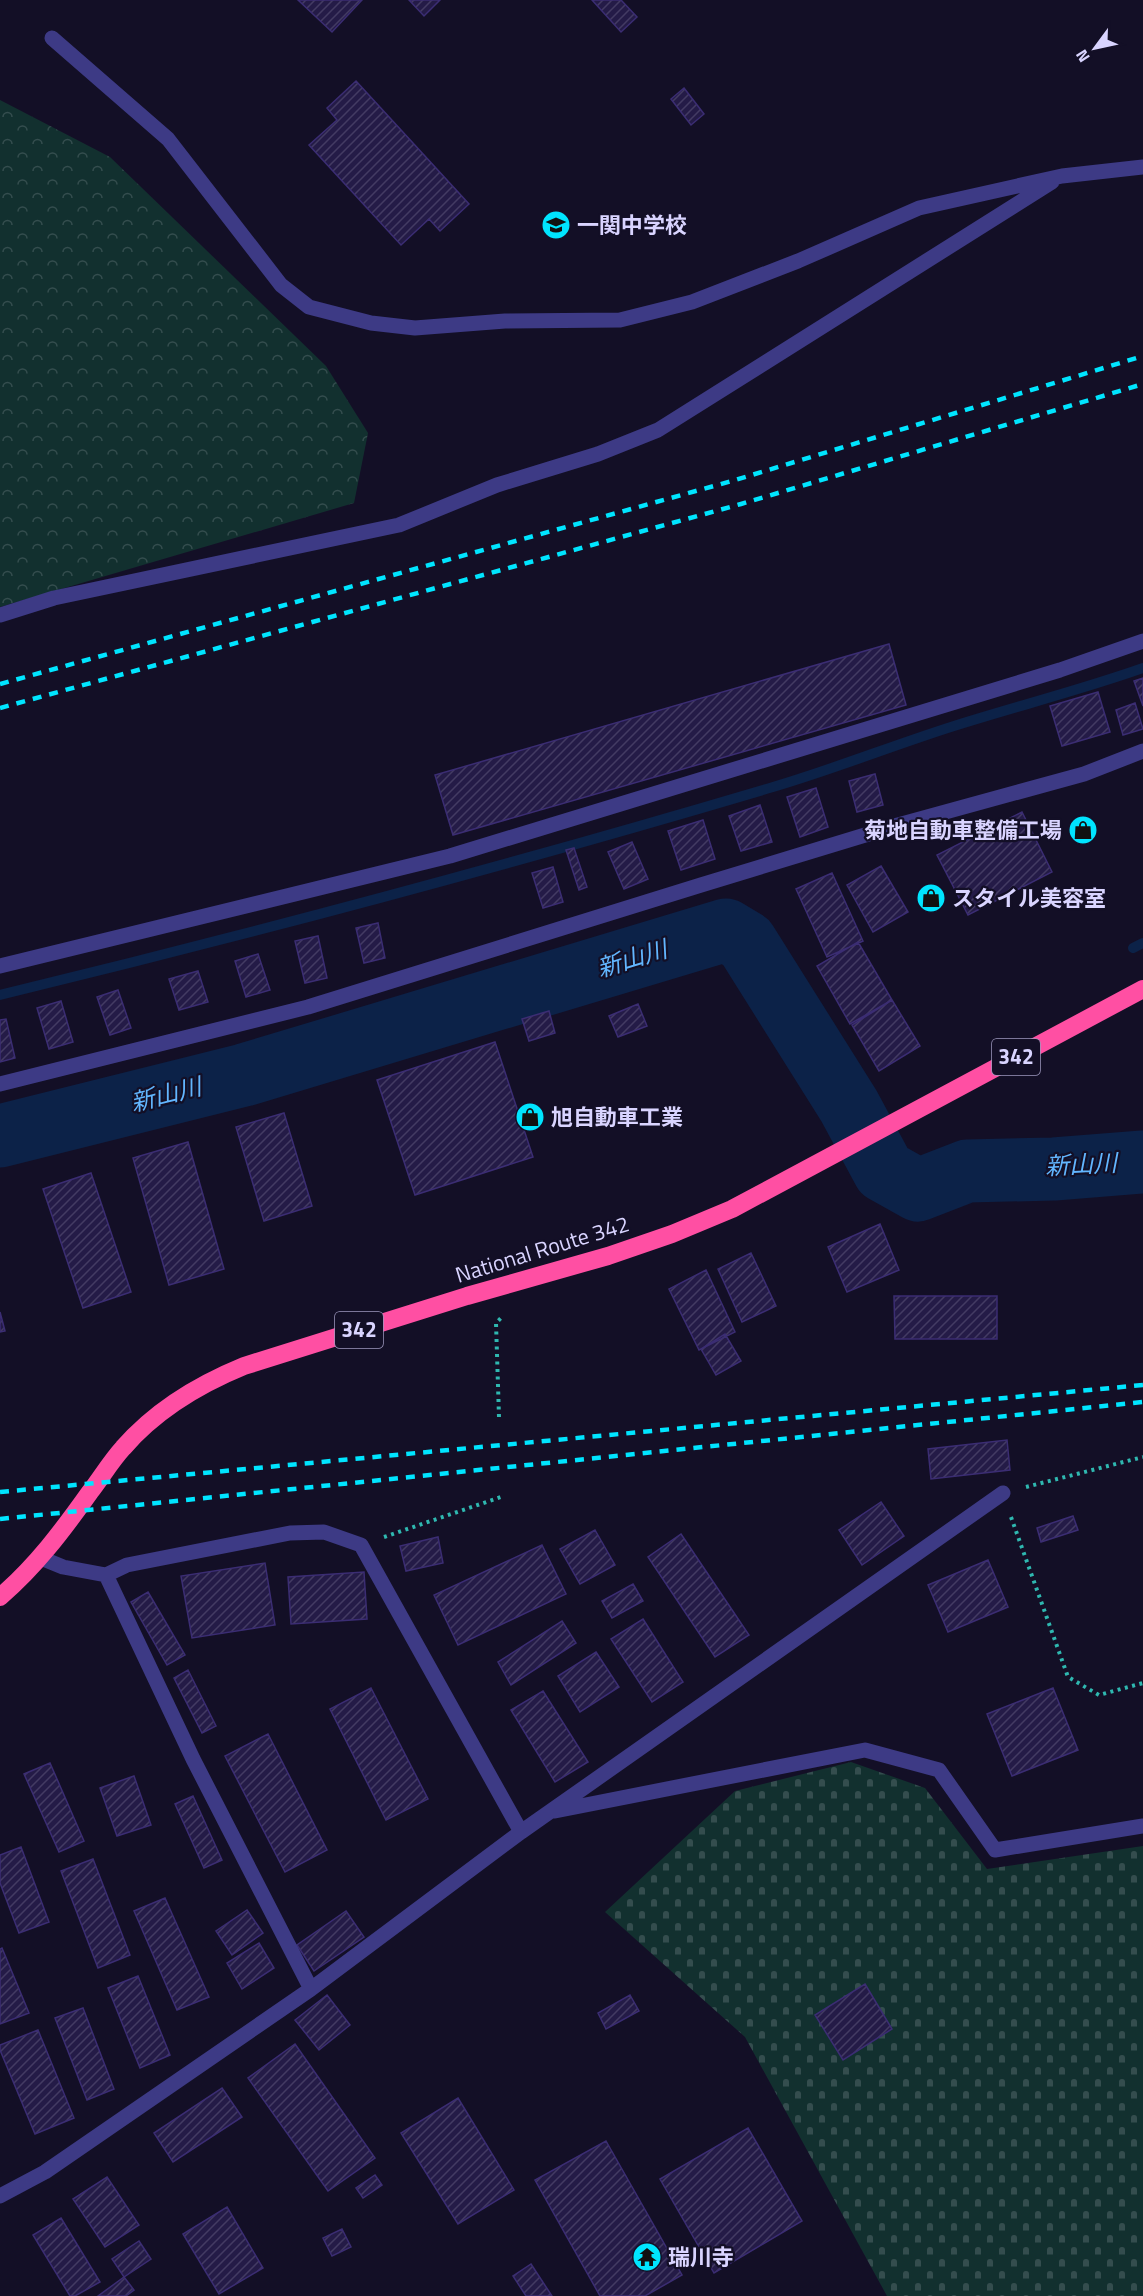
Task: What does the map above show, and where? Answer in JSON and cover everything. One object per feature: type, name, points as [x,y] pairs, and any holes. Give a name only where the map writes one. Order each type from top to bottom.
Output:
[{"type":"highway","name":"National Route 342","points":[[0,1597],[41,1558],[122,1448],[169,1407],[213,1378],[244,1366],[467,1296],[619,1253],[732,1209],[1143,989]]},
{"type":"street","points":[[52,38],[168,139],[281,285],[309,307],[371,323],[416,328],[505,321],[620,320],[692,302],[798,261],[919,208],[1062,176],[1143,167]]},
{"type":"street","points":[[0,615],[54,598],[399,525],[496,485],[598,454],[658,430],[1062,176]]},
{"type":"street","points":[[0,966],[450,856],[1048,674],[1143,641]]},
{"type":"street","points":[[0,1084],[308,1007],[811,852],[1084,774],[1143,751]]},
{"type":"street","points":[[0,2196],[45,2172],[311,1989],[521,1832],[1003,1493]]},
{"type":"street","points":[[41,1558],[63,1567],[106,1575],[127,1565],[290,1533],[324,1532],[361,1545],[521,1832]]},
{"type":"street","points":[[106,1575],[193,1759],[311,1989]]},
{"type":"street","points":[[549,1812],[865,1750],[939,1770],[995,1850],[1143,1827]]},
{"type":"path","points":[[499,1417],[496,1323],[505,1313]]},
{"type":"path","points":[[1143,1457],[1003,1493],[1068,1677],[1099,1695],[1143,1683]]},
{"type":"path","points":[[361,1545],[504,1496]]},
{"type":"green space","points":[[0,100],[110,157],[326,366],[368,433],[354,503],[0,607]]},
{"type":"green space","points":[[851,1762],[925,1788],[987,1869],[1143,1846],[1143,2296],[887,2296],[745,2037],[605,1912],[735,1791]]},
{"type":"building","points":[[298,0],[362,0],[332,32]]},
{"type":"building","points":[[409,0],[440,0],[424,16]]},
{"type":"building","points":[[592,0],[621,0],[637,17],[621,32]]},
{"type":"building","points":[[356,81],[469,204],[440,231],[429,219],[401,245],[309,145],[337,120],[327,108]]},
{"type":"building","points":[[684,88],[704,114],[691,125],[671,99]]},
{"type":"building","points":[[889,644],[906,705],[453,835],[435,775]]},
{"type":"building","points":[[1143,678],[1143,706],[1134,681]]},
{"type":"building","points":[[1098,692],[1110,732],[1062,746],[1050,706]]},
{"type":"building","points":[[1135,703],[1143,729],[1123,735],[1116,710]]},
{"type":"building","points":[[875,774],[883,805],[857,812],[849,781]]},
{"type":"building","points":[[816,788],[828,827],[800,837],[787,797]]},
{"type":"building","points":[[760,805],[772,842],[741,851],[729,816]]},
{"type":"building","points":[[1022,812],[1052,872],[968,915],[937,855]]},
{"type":"building","points":[[703,820],[715,859],[681,870],[668,831]]},
{"type":"building","points":[[632,842],[648,879],[624,889],[608,852]]},
{"type":"building","points":[[574,848],[587,887],[579,890],[566,850]]},
{"type":"building","points":[[881,866],[908,912],[873,932],[847,885]]},
{"type":"building","points":[[553,867],[563,902],[543,908],[532,873]]},
{"type":"building","points":[[832,873],[863,941],[827,957],[796,889]]},
{"type":"building","points":[[378,923],[385,958],[364,963],[356,928]]},
{"type":"building","points":[[318,936],[327,978],[305,983],[295,941]]},
{"type":"building","points":[[858,942],[892,1000],[850,1024],[817,966]]},
{"type":"building","points":[[258,954],[270,990],[246,997],[235,961]]},
{"type":"building","points":[[198,971],[208,1002],[179,1010],[169,979]]},
{"type":"building","points":[[118,990],[131,1028],[110,1035],[97,997]]},
{"type":"building","points":[[892,1000],[920,1046],[879,1071],[852,1025]]},
{"type":"building","points":[[61,1001],[73,1042],[49,1049],[37,1008]]},
{"type":"building","points":[[638,1004],[647,1026],[618,1037],[609,1016]]},
{"type":"building","points":[[549,1011],[555,1033],[529,1041],[522,1019]]},
{"type":"building","points":[[6,1019],[15,1058],[0,1062],[0,1020]]},
{"type":"building","points":[[495,1042],[533,1157],[415,1195],[377,1080]]},
{"type":"building","points":[[284,1113],[312,1206],[264,1221],[236,1127]]},
{"type":"building","points":[[188,1142],[224,1269],[169,1285],[133,1158]]},
{"type":"building","points":[[91,1173],[131,1292],[83,1308],[43,1189]]},
{"type":"building","points":[[880,1224],[899,1270],[847,1292],[828,1247]]},
{"type":"building","points":[[751,1253],[776,1306],[742,1322],[718,1269]]},
{"type":"building","points":[[706,1270],[735,1332],[699,1350],[669,1289]]},
{"type":"building","points":[[894,1296],[997,1296],[997,1339],[895,1339]]},
{"type":"building","points":[[0,1312],[5,1331],[0,1332]]},
{"type":"building","points":[[725,1334],[741,1361],[716,1375],[701,1349]]},
{"type":"building","points":[[1007,1440],[1010,1470],[931,1479],[928,1449]]},
{"type":"building","points":[[881,1502],[904,1536],[862,1565],[839,1530]]},
{"type":"building","points":[[1073,1516],[1078,1530],[1041,1542],[1037,1528]]},
{"type":"building","points":[[595,1530],[615,1565],[580,1584],[560,1549]]},
{"type":"building","points":[[681,1534],[749,1635],[715,1657],[648,1557]]},
{"type":"building","points":[[438,1537],[443,1563],[406,1571],[400,1546]]},
{"type":"building","points":[[542,1545],[566,1594],[458,1645],[434,1595]]},
{"type":"building","points":[[988,1560],[1008,1607],[948,1632],[928,1585]]},
{"type":"building","points":[[265,1563],[275,1625],[192,1638],[181,1576]]},
{"type":"building","points":[[364,1572],[367,1619],[291,1624],[288,1577]]},
{"type":"building","points":[[633,1584],[643,1601],[612,1618],[602,1601]]},
{"type":"building","points":[[148,1592],[185,1655],[167,1665],[131,1602]]},
{"type":"building","points":[[643,1619],[683,1682],[652,1702],[611,1639]]},
{"type":"building","points":[[562,1621],[576,1643],[511,1685],[498,1662]]},
{"type":"building","points":[[596,1652],[619,1687],[580,1712],[558,1676]]},
{"type":"building","points":[[188,1670],[216,1726],[202,1733],[174,1678]]},
{"type":"building","points":[[371,1688],[428,1799],[386,1820],[330,1709]]},
{"type":"building","points":[[1053,1688],[1078,1750],[1012,1776],[987,1714]]},
{"type":"building","points":[[543,1691],[588,1762],[555,1782],[511,1710]]},
{"type":"building","points":[[268,1734],[327,1850],[285,1872],[225,1756]]},
{"type":"building","points":[[50,1763],[84,1841],[59,1852],[24,1774]]},
{"type":"building","points":[[134,1776],[151,1825],[117,1836],[100,1788]]},
{"type":"building","points":[[193,1796],[222,1860],[204,1868],[175,1804]]},
{"type":"building","points":[[21,1847],[49,1922],[19,1933],[0,1883],[0,1855]]},
{"type":"building","points":[[93,1859],[130,1955],[98,1968],[61,1871]]},
{"type":"building","points":[[165,1898],[209,1997],[177,2010],[134,1911]]},
{"type":"building","points":[[247,1910],[263,1933],[232,1955],[216,1931]]},
{"type":"building","points":[[346,1911],[364,1937],[314,1971],[297,1945]]},
{"type":"building","points":[[259,1943],[274,1968],[242,1989],[227,1963]]},
{"type":"building","points":[[2,1948],[29,2013],[0,2024],[0,1949]]},
{"type":"building","points":[[138,1976],[170,2055],[140,2068],[108,1988]]},
{"type":"building","points":[[865,1984],[892,2029],[843,2060],[815,2015]]},
{"type":"building","points":[[327,1995],[350,2025],[319,2050],[295,2020]]},
{"type":"building","points":[[630,1995],[639,2011],[606,2029],[598,2013]]},
{"type":"building","points":[[83,2008],[114,2089],[87,2100],[55,2018]]},
{"type":"building","points":[[38,2030],[74,2118],[35,2134],[0,2050],[0,2045]]},
{"type":"building","points":[[295,2044],[375,2158],[328,2191],[248,2078]]},
{"type":"building","points":[[222,2088],[242,2117],[173,2162],[154,2133]]},
{"type":"building","points":[[458,2098],[514,2190],[458,2224],[401,2133]]},
{"type":"building","points":[[748,2128],[802,2221],[714,2273],[660,2179]]},
{"type":"building","points":[[606,2141],[682,2275],[645,2296],[600,2296],[535,2180]]},
{"type":"building","points":[[375,2175],[382,2185],[363,2198],[356,2188]]},
{"type":"building","points":[[107,2177],[139,2225],[105,2247],[73,2199]]},
{"type":"building","points":[[227,2207],[263,2268],[219,2294],[183,2234]]},
{"type":"building","points":[[61,2218],[100,2282],[75,2296],[70,2296],[33,2235]]},
{"type":"building","points":[[342,2229],[351,2247],[332,2256],[323,2238]]},
{"type":"building","points":[[139,2241],[151,2259],[124,2277],[112,2259]]},
{"type":"building","points":[[531,2264],[552,2296],[526,2296],[513,2276]]},
{"type":"building","points":[[124,2277],[134,2290],[126,2296],[98,2296]]},
{"type":"waterway","points":[[0,995],[194,947],[581,843],[796,780],[954,726],[1143,668]]},
{"type":"waterway","name":"新山川","points":[[0,1136],[244,1075],[726,930],[746,942],[849,1106],[884,1171],[918,1190],[967,1171],[1054,1169],[1143,1162]]},
{"type":"waterway","points":[[1133,948],[1143,943]]},
{"type":"railway","points":[[0,684],[732,481],[1143,356]]},
{"type":"railway","points":[[0,708],[741,504],[1143,384]]},
{"type":"railway","points":[[0,1492],[1143,1385]]},
{"type":"railway","points":[[0,1519],[1143,1402]]},
{"type":"place","name":"一関中学校","points":[[556,225]]},
{"type":"place","name":"菊地自動車整備工場","points":[[1083,830]]},
{"type":"place","name":"スタイル美容室","points":[[931,898]]},
{"type":"place","name":"旭自動車工業","points":[[530,1117]]},
{"type":"place","name":"瑞川寺","points":[[647,2257]]}]
